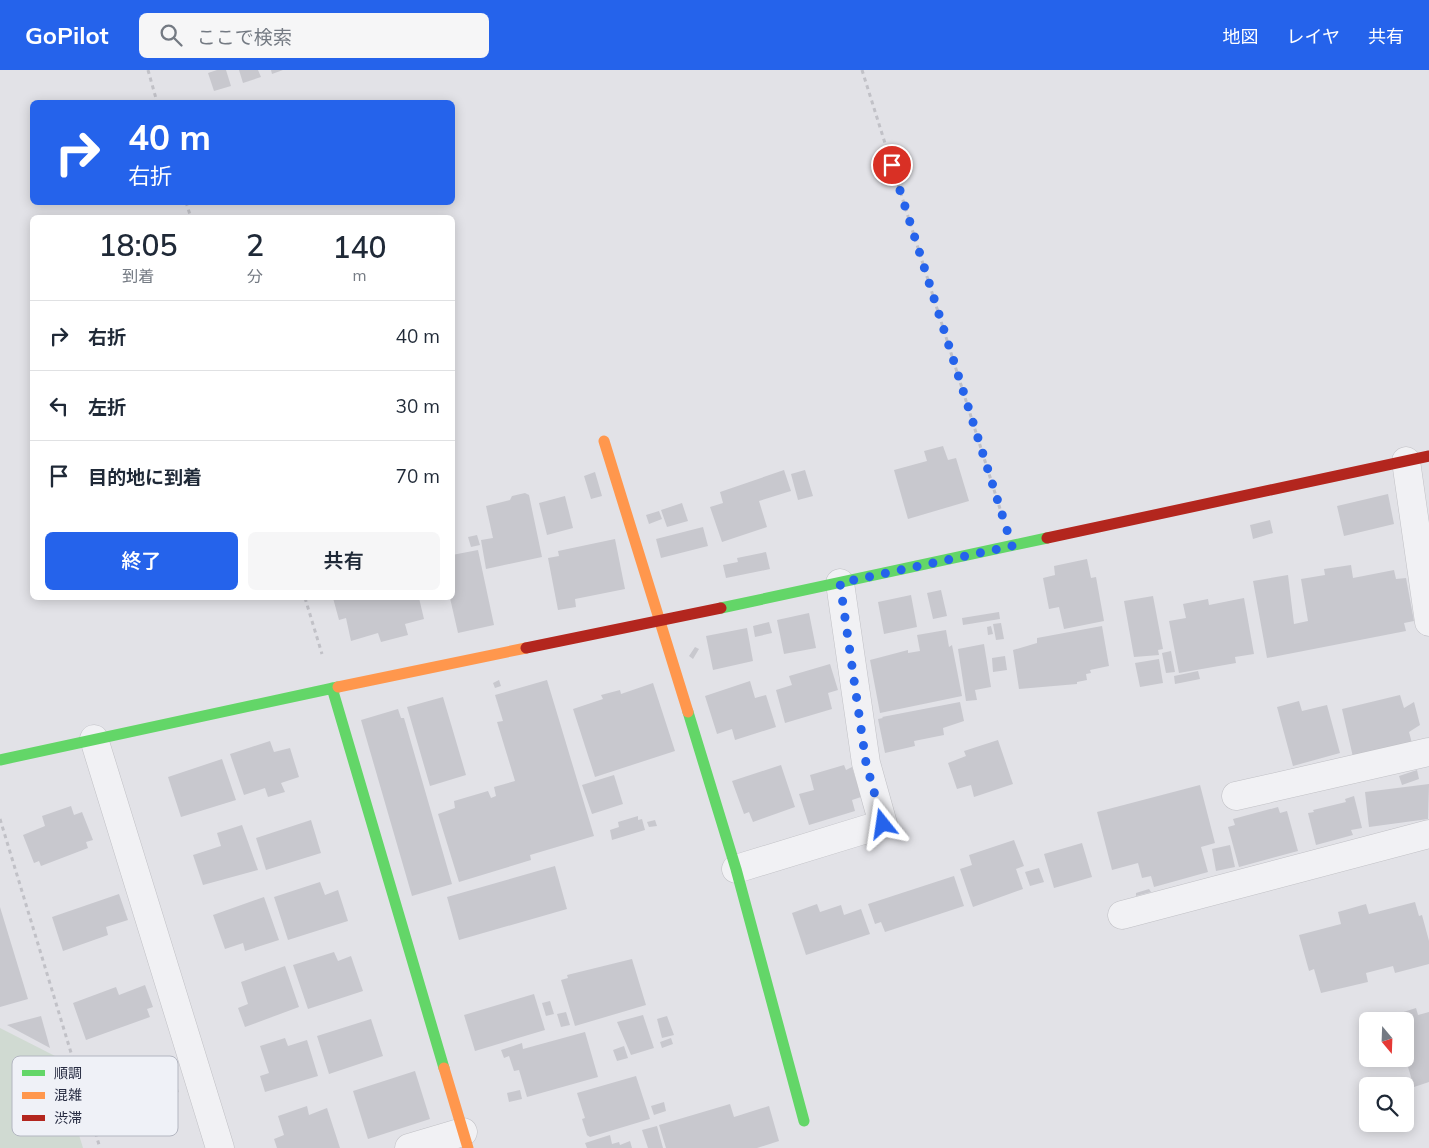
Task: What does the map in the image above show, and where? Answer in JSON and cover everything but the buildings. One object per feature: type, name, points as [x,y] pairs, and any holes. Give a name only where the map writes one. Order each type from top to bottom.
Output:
[{"type":"street","points":[[604,441],[736,869],[804,1121]]},
{"type":"street","points":[[0,760],[332,688],[660,622],[1418,459],[1429,622]]},
{"type":"street","points":[[736,869],[883,824],[866,763],[840,583]]},
{"type":"street","points":[[332,688],[466,1140],[409,1148]]},
{"type":"street","points":[[94,739],[220,1148]]},
{"type":"street","points":[[1236,796],[1429,752]]},
{"type":"street","points":[[1122,915],[1429,834]]},
{"type":"path","points":[[148,70],[156,100]]},
{"type":"path","points":[[862,70],[1012,546]]},
{"type":"path","points":[[306,600],[332,688]]},
{"type":"path","points":[[0,819],[72,1056]]},
{"type":"path","points":[[96,1136],[100,1148]]},
{"type":"shaded area","points":[[0,1028],[55,1056],[12,1056],[12,1136],[79,1136],[83,1148],[0,1148]]},
{"type":"traffic: fast","points":[[721,608],[1047,538]]},
{"type":"traffic: fast","points":[[0,760],[338,687]]},
{"type":"traffic: fast","points":[[332,688],[444,1068]]},
{"type":"traffic: fast","points":[[688,712],[736,869],[804,1121]]},
{"type":"traffic: slow","points":[[604,441],[688,712]]},
{"type":"traffic: slow","points":[[338,687],[526,648]]},
{"type":"traffic: slow","points":[[444,1068],[468,1148]]},
{"type":"traffic: jam","points":[[1047,538],[1429,456]]},
{"type":"traffic: jam","points":[[526,648],[721,608]]},
{"type":"route","points":[[883,824],[866,763],[840,583],[1012,546],[892,165]]}]
